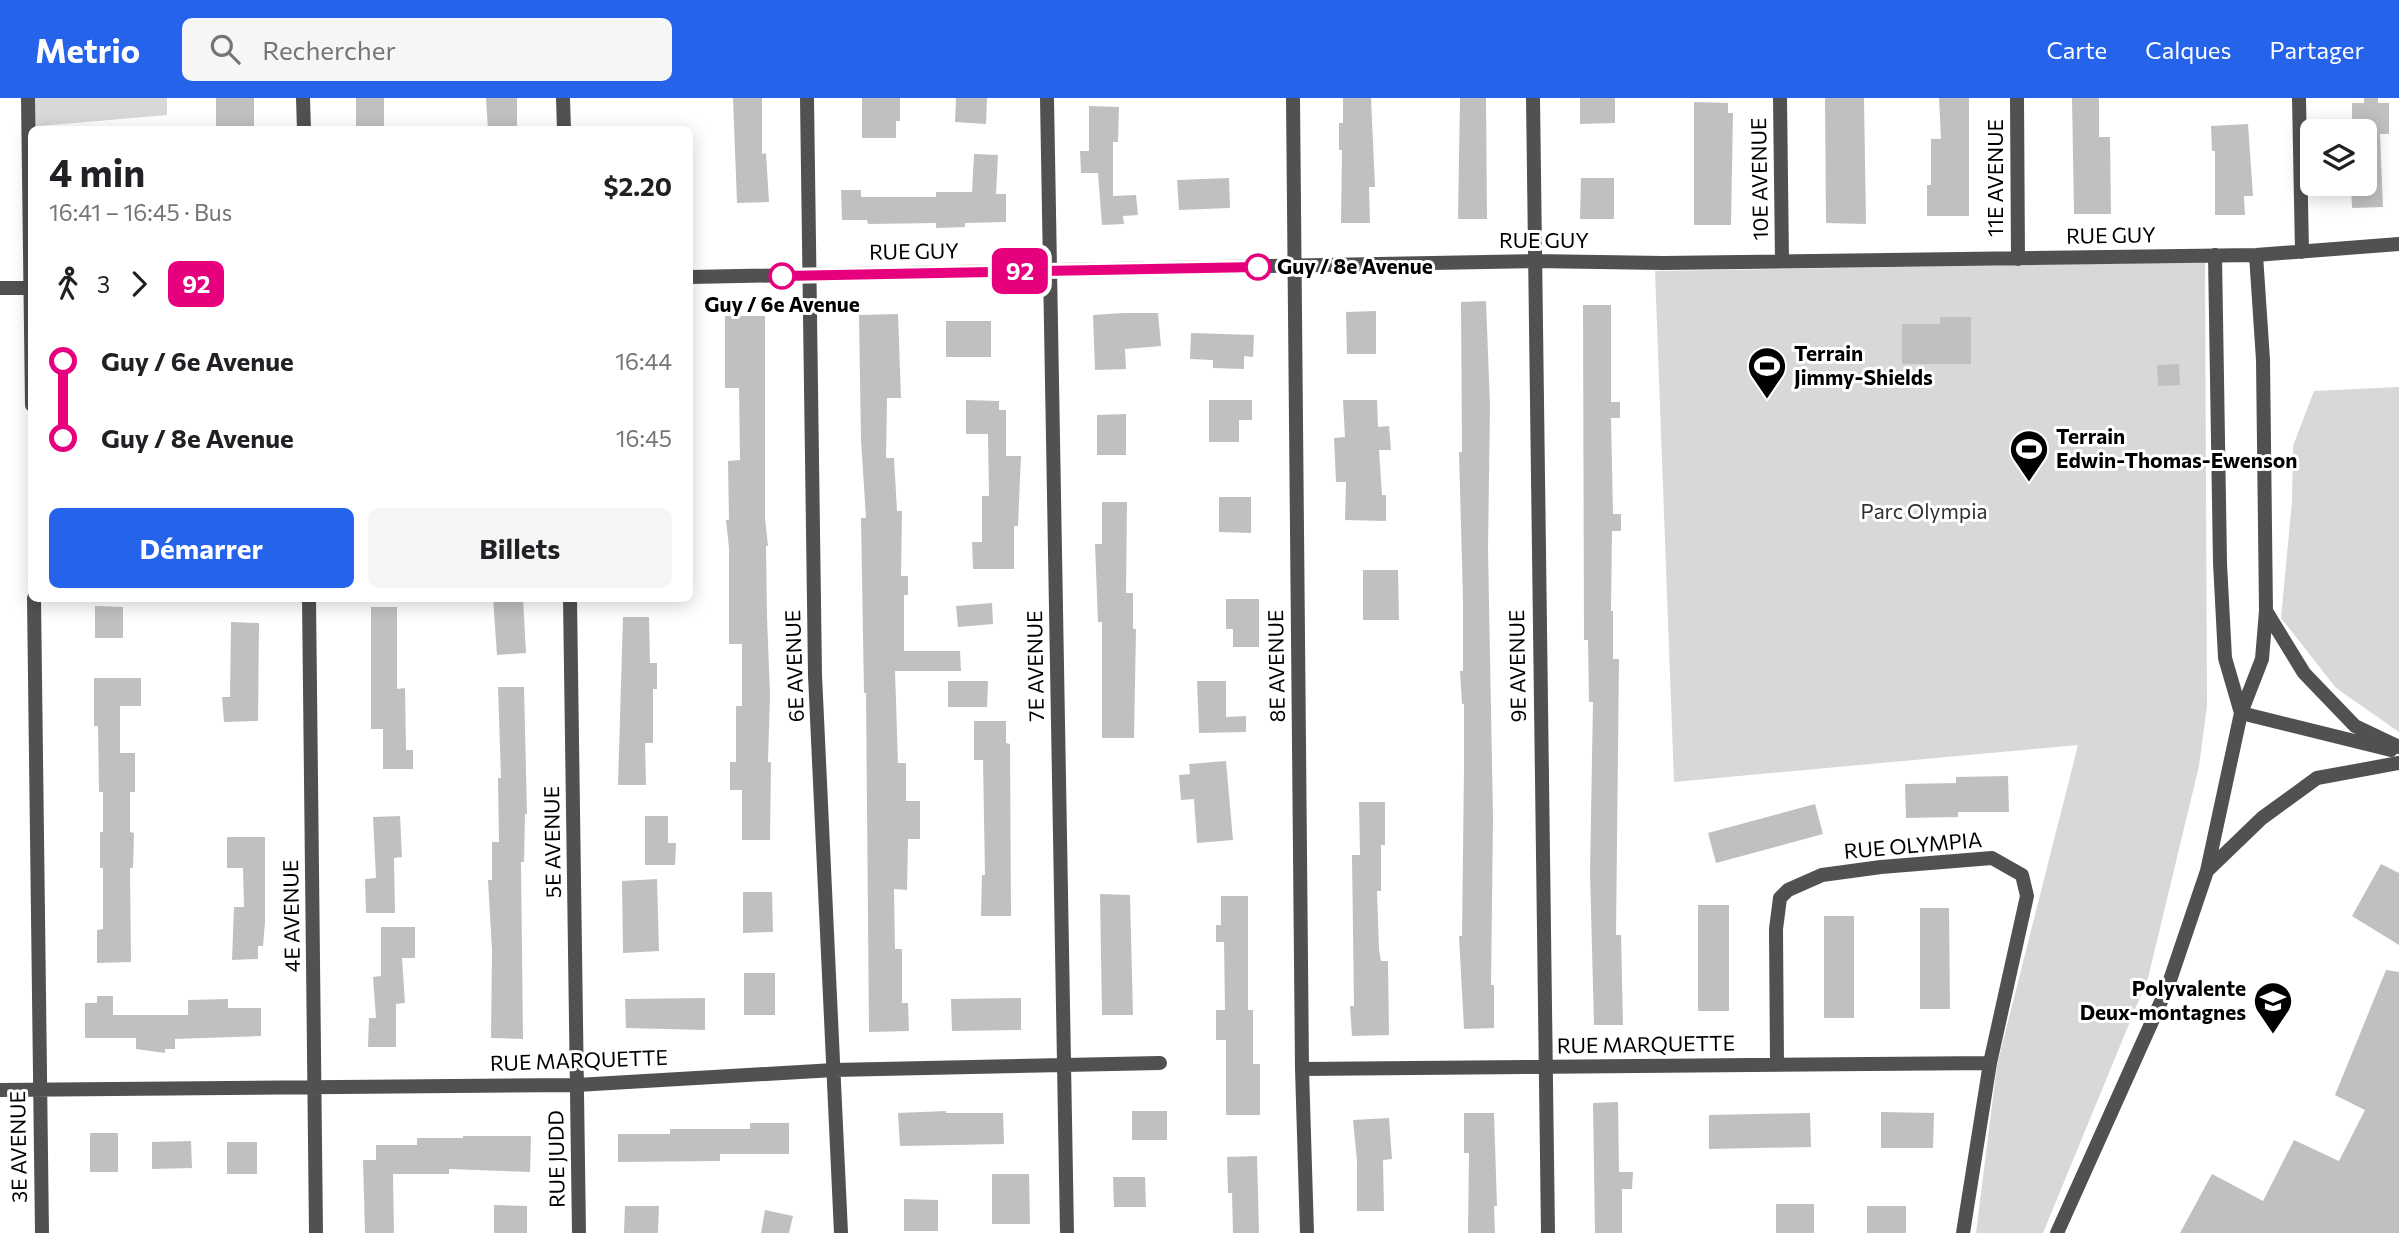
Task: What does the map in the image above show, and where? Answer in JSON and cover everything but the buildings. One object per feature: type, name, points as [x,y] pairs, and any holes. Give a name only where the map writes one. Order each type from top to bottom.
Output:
[{"type":"street","points":[[28,98],[28,126]]},
{"type":"street","points":[[303,98],[304,126]]},
{"type":"street","points":[[563,98],[564,126]]},
{"type":"street","name":"6E AVENUE","points":[[807,98],[815,675],[841,1233]]},
{"type":"street","name":"7E AVENUE","points":[[1047,98],[1067,1233]]},
{"type":"street","name":"8E AVENUE","points":[[1293,98],[1302,1069],[1307,1233]]},
{"type":"street","name":"9E AVENUE","points":[[1533,98],[1548,1233]]},
{"type":"street","name":"10E AVENUE","points":[[1780,98],[1782,260]]},
{"type":"street","name":"11E AVENUE","points":[[2017,98],[2018,259]]},
{"type":"street","points":[[2299,98],[2302,252]]},
{"type":"street","name":"RUE GUY","points":[[693,277],[1534,261],[1664,263],[2256,255],[2399,244]]},
{"type":"street","points":[[2215,255],[2220,563],[2225,658],[2241,713]]},
{"type":"street","points":[[2057,1233],[2168,986],[2207,871],[2241,713],[2262,659],[2266,611],[2263,360],[2256,255]]},
{"type":"street","points":[[0,288],[28,288]]},
{"type":"street","name":"3E AVENUE","points":[[34,602],[42,1233]]},
{"type":"street","name":"4E AVENUE","points":[[309,602],[316,1233]]},
{"type":"street","name":"5E AVENUE","points":[[570,602],[577,1085]]},
{"type":"street","points":[[2266,611],[2304,673],[2354,726],[2399,747]]},
{"type":"street","points":[[2241,713],[2399,752]]},
{"type":"street","points":[[2207,871],[2262,818],[2317,778],[2399,763]]},
{"type":"street","name":"RUE OLYMPIA","points":[[1777,1064],[1776,929],[1780,898],[1788,890],[1822,875],[1992,858],[2022,875],[2027,896],[1990,1063],[1963,1233]]},
{"type":"street","name":"RUE MARQUETTE","points":[[0,1090],[577,1085],[834,1070],[1160,1063]]},
{"type":"street","name":"RUE MARQUETTE","points":[[1302,1069],[1990,1063]]},
{"type":"street","name":"RUE JUDD","points":[[577,1085],[579,1233]]},
{"type":"green space","points":[[28,98],[167,98],[167,115],[28,126]]},
{"type":"green space","name":"Parc Olympia","points":[[2205,262],[2207,706],[2199,766],[2148,978],[2043,1233],[1976,1233],[1997,1065],[2078,745],[1674,782],[1655,271]]},
{"type":"green space","points":[[2399,387],[2399,732],[2336,688],[2281,618],[2292,501],[2293,446],[2314,391]]},
{"type":"bus line","name":"92","points":[[782,276],[1258,267]]},
{"type":"place","name":"Guy / 8e Avenue","points":[[1258,267]]},
{"type":"place","name":"Guy / 6e Avenue","points":[[782,276]]},
{"type":"place","name":"Terrain Jimmy-Shields","points":[[1767,400]]},
{"type":"place","name":"Terrain Edwin-Thomas-Ewenson","points":[[2029,483]]},
{"type":"place","name":"Polyvalente Deux-montagnes","points":[[2273,1035]]}]
